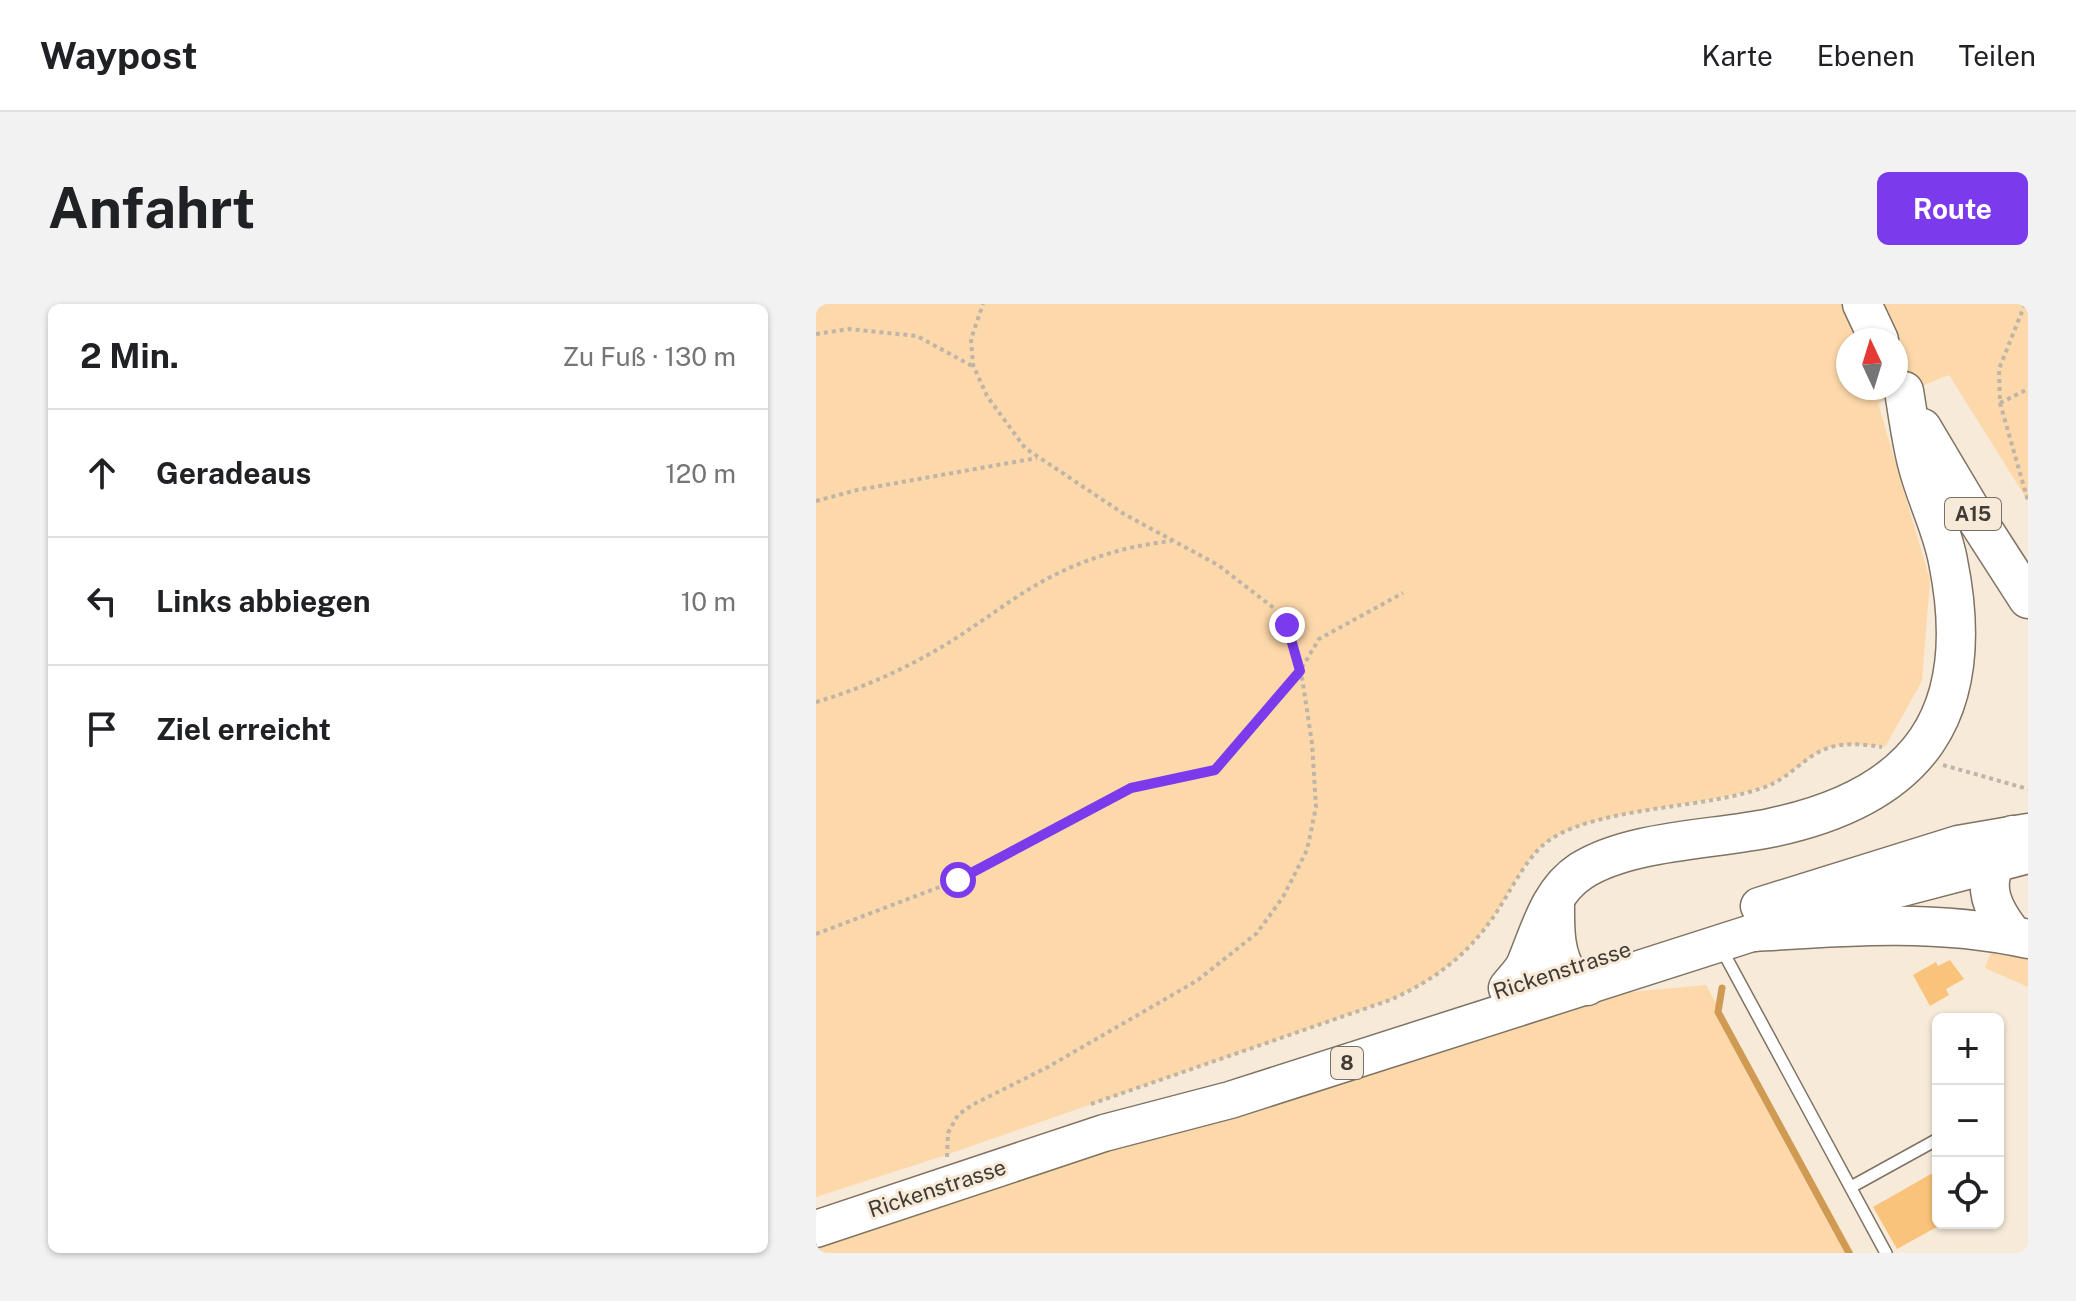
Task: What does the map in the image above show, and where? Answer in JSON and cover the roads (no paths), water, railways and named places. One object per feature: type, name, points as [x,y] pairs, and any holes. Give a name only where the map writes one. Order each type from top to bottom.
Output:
[{"type":"highway","points":[[1862,304],[1873,328]]},
{"type":"highway","name":"A15","points":[[1908,399],[1933,449],[2023,589]]},
{"type":"highway","points":[[1508,988],[1525,967],[1537,932],[1555,899],[1580,872],[1619,854],[1772,828],[1850,802],[1876,791],[1904,769],[1930,738],[1950,695],[1956,656],[1954,611],[1948,561],[1917,464],[1904,400]]},
{"type":"highway","points":[[2016,846],[1989,878],[1990,896],[1997,915],[2020,937]]},
{"type":"highway","points":[[1555,899],[1555,933],[1577,978]]},
{"type":"highway","points":[[1755,932],[1910,925],[2020,937]]},
{"type":"main road","name":"Rickenstrasse","points":[[816,1229],[954,1162],[1158,1105],[1508,988],[1577,978],[1719,944],[2016,846]]},
{"type":"main road","name":"Rickenstrasse","points":[[1092,1121],[1230,1100],[1577,978],[1795,894],[1944,848],[2016,846]]},
{"type":"lane","points":[[1719,944],[1886,1253]]},
{"type":"lane","points":[[1851,1187],[1932,1142]]},
{"type":"waterway","points":[[1722,988],[1718,1012],[1849,1253]]}]
